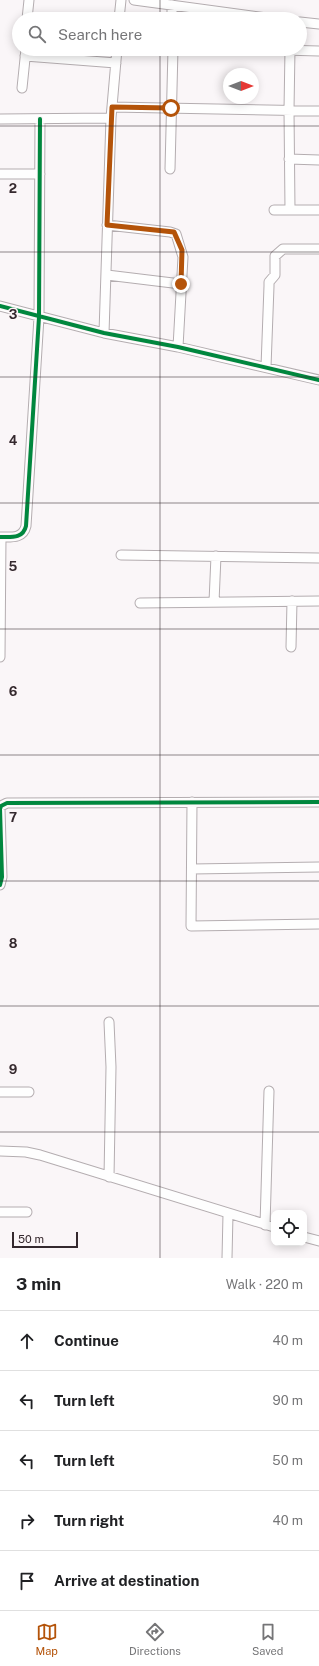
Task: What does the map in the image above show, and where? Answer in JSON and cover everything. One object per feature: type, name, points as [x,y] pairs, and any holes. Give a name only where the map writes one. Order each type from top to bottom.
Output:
[{"type":"street","points":[[27,12],[28,0]]},
{"type":"street","points":[[120,12],[121,0]]},
{"type":"street","points":[[134,0],[159,2],[223,12]]},
{"type":"street","points":[[172,5],[172,12]]},
{"type":"street","points":[[307,23],[319,24]]},
{"type":"street","points":[[307,51],[319,51]]},
{"type":"street","points":[[22,88],[26,56]]},
{"type":"street","points":[[59,56],[116,63]]},
{"type":"street","points":[[104,333],[111,118],[116,56]]},
{"type":"street","points":[[170,169],[173,56]]},
{"type":"street","points":[[290,56],[290,210]]},
{"type":"street","points":[[112,107],[319,111]]},
{"type":"street","points":[[0,118],[111,118]]},
{"type":"street","points":[[0,657],[0,537],[18,536],[24,532],[26,526],[39,317],[40,119]]},
{"type":"street","points":[[289,159],[319,160]]},
{"type":"street","points":[[0,174],[40,174]]},
{"type":"street","points":[[274,210],[319,210]]},
{"type":"street","points":[[107,225],[174,232],[182,250],[178,347]]},
{"type":"street","points":[[266,367],[269,282],[275,275],[276,256],[283,249],[319,249]]},
{"type":"street","points":[[107,275],[181,284]]},
{"type":"street","points":[[0,306],[104,333],[178,347],[319,380]]},
{"type":"street","points":[[121,554],[319,558]]},
{"type":"street","points":[[214,602],[216,556]]},
{"type":"street","points":[[291,647],[292,601]]},
{"type":"street","points":[[140,603],[319,601]]},
{"type":"street","points":[[0,885],[2,877],[0,805],[40,801],[319,802]]},
{"type":"street","points":[[192,802],[191,926],[319,924]]},
{"type":"street","points":[[192,869],[319,868]]},
{"type":"street","points":[[109,1022],[111,1068],[109,1177]]},
{"type":"street","points":[[265,1225],[269,1091]]},
{"type":"street","points":[[0,1092],[29,1092]]},
{"type":"street","points":[[0,1151],[26,1152],[40,1155],[271,1227]]},
{"type":"street","points":[[0,1212],[27,1212]]},
{"type":"street","points":[[227,1258],[228,1214]]},
{"type":"street","points":[[307,1237],[319,1241]]},
{"type":"cycle path","points":[[0,537],[12,537],[19,535],[26,526],[39,317],[40,119]]},
{"type":"cycle path","points":[[0,306],[104,333],[178,347],[319,380]]},
{"type":"cycle path","points":[[0,885],[2,877],[0,809],[1,806],[7,803],[319,802]]},
{"type":"route","points":[[171,108],[112,107],[107,225],[174,232],[182,250],[183,257],[181,284]]}]
